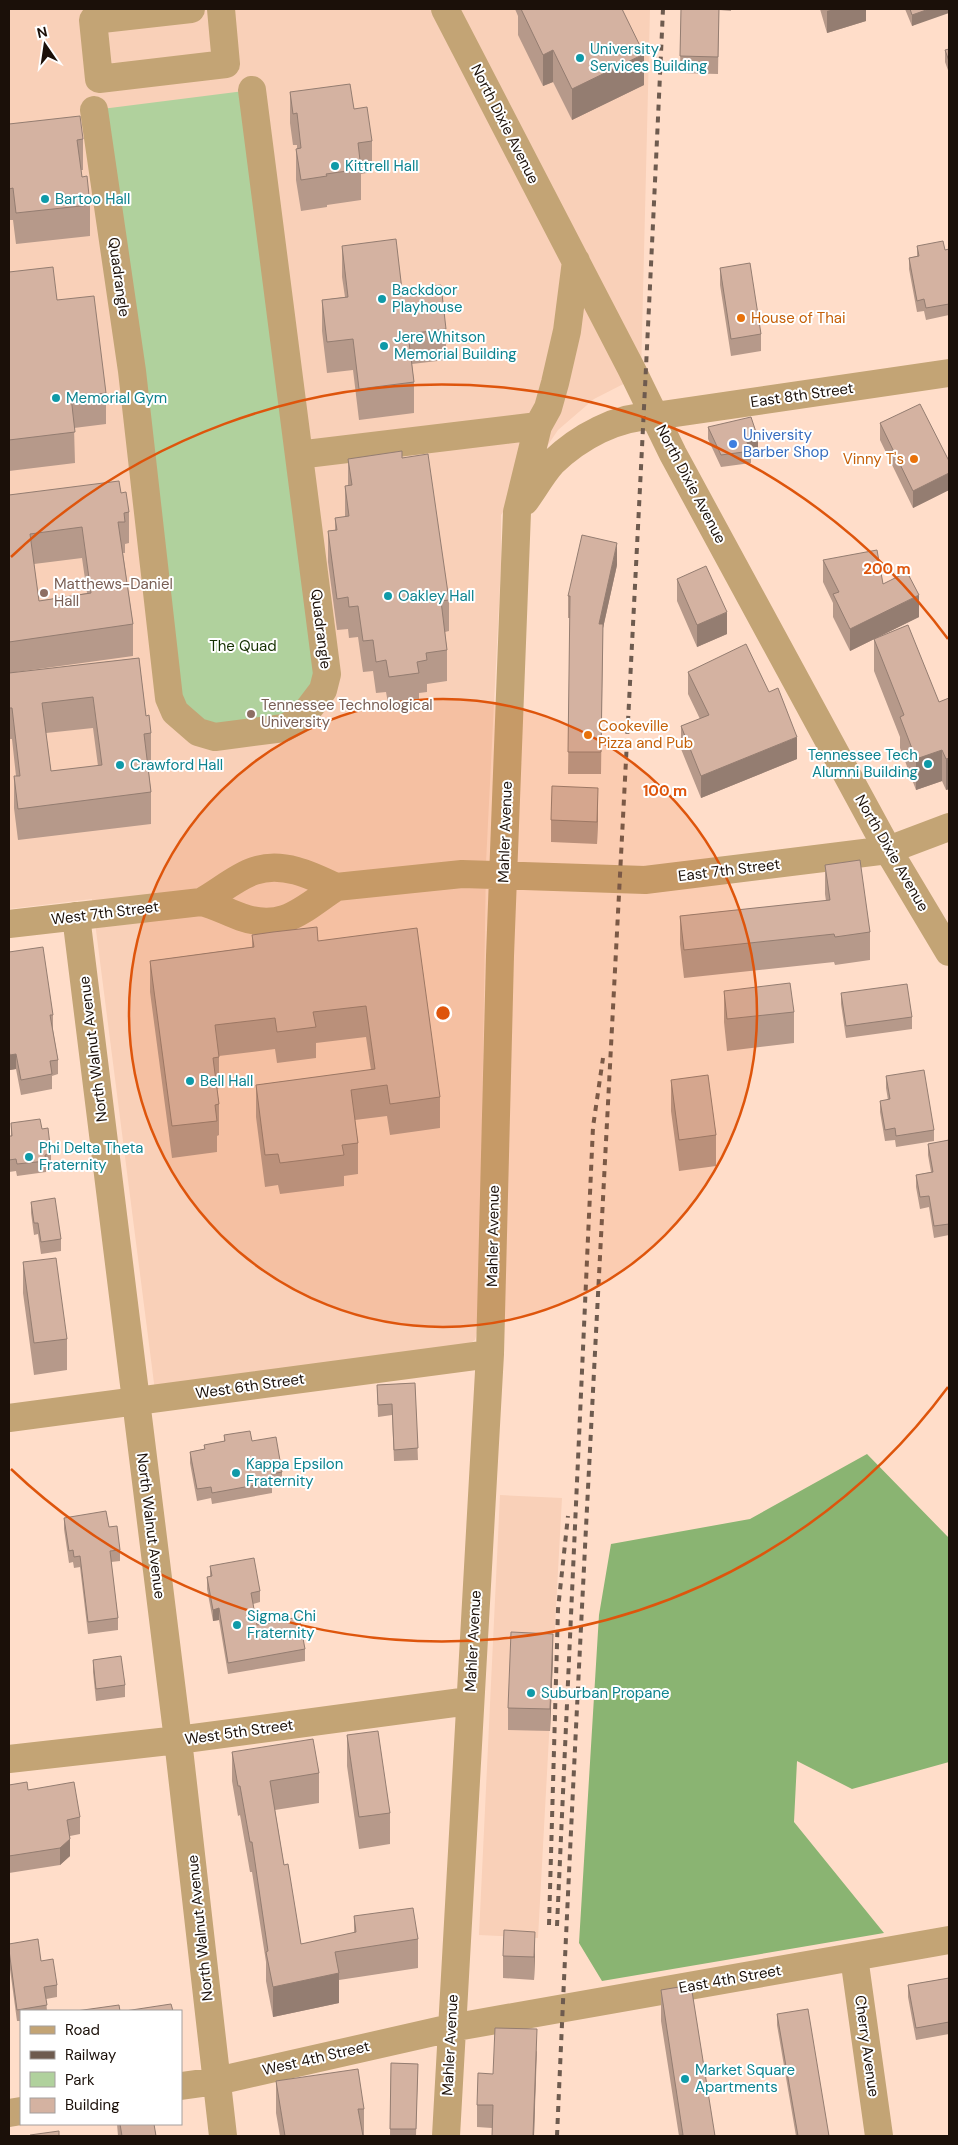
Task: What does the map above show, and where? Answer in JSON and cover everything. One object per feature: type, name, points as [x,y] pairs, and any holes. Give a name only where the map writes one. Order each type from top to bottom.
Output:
[{"type":"street","points":[[191,9],[93,20],[99,79],[226,64],[220,9]]},
{"type":"street","name":"North Dixie Avenue","points":[[445,9],[623,352],[673,454],[888,850],[949,952]]},
{"type":"street","name":"Quadrangle","points":[[94,110],[132,371],[169,698],[175,712],[198,732],[215,737],[284,728],[301,719],[323,690],[327,674],[252,90]]},
{"type":"street","name":"Mahler Avenue","points":[[446,2136],[490,1354],[500,956],[517,512],[538,426],[548,408],[568,331],[576,261]]},
{"type":"street","points":[[517,512],[551,465],[627,399],[628,374],[623,352]]},
{"type":"street","name":"East 8th Street","points":[[655,416],[949,373]]},
{"type":"street","points":[[572,445],[606,427],[643,416],[655,416]]},
{"type":"street","points":[[306,454],[538,426]]},
{"type":"street","name":"East 7th Street","points":[[504,874],[645,880],[888,850],[949,827]]},
{"type":"street","name":"West 7th Street","points":[[201,902],[255,870],[275,868],[310,875],[336,888]]},
{"type":"street","name":"West 7th Street","points":[[9,924],[201,902],[218,906],[240,917],[263,923],[284,921],[302,912],[336,888],[462,874],[504,874]]},
{"type":"street","name":"North Walnut Avenue","points":[[76,916],[178,1740],[223,2136]]},
{"type":"street","name":"West 6th Street","points":[[9,1418],[490,1354]]},
{"type":"street","name":"West 5th Street","points":[[9,1759],[178,1740],[469,1701]]},
{"type":"street","name":"East 4th Street","points":[[451,2028],[949,1940]]},
{"type":"street","name":"Cherry Avenue","points":[[854,1957],[879,2136]]},
{"type":"street","name":"West 4th Street","points":[[182,2086],[217,2080],[451,2028]]},
{"type":"shaded area","name":"Tennessee Technological University","points":[[9,9],[650,9],[641,375],[594,399],[558,430],[501,515],[501,564],[486,863],[479,1325],[475,1340],[462,1349],[155,1391],[92,899],[9,909]]},
{"type":"shaded area","points":[[500,1495],[562,1498],[538,1938],[479,1935]]},
{"type":"green space","name":"The Quad","points":[[252,90],[327,674],[301,719],[215,737],[175,712],[94,110]]},
{"type":"green space","points":[[867,1454],[949,1538],[949,1762],[852,1789],[797,1761],[794,1822],[884,1933],[602,1981],[579,1943],[599,1615],[611,1544],[750,1519]]},
{"type":"building","points":[[521,9],[622,9],[644,54],[572,89],[553,50],[543,55]]},
{"type":"building","points":[[681,9],[719,9],[718,57],[680,56]]},
{"type":"building","points":[[910,9],[929,9],[912,15]]},
{"type":"building","points":[[949,49],[949,61],[945,50]]},
{"type":"building","points":[[350,84],[354,109],[367,107],[372,141],[358,143],[361,169],[301,180],[296,149],[301,148],[297,113],[293,114],[290,92]]},
{"type":"building","name":"Bartoo Hall","points":[[80,116],[83,139],[77,140],[82,177],[87,176],[90,205],[16,213],[13,188],[9,189],[9,124]]},
{"type":"building","name":"Jere Whitson Memorial Building","points":[[396,239],[402,290],[441,285],[446,329],[408,334],[414,382],[359,389],[353,339],[327,342],[322,300],[348,297],[342,246]]},
{"type":"building","points":[[943,241],[945,250],[949,249],[949,304],[926,308],[924,299],[917,301],[909,258],[919,256],[917,246]]},
{"type":"building","name":"House of Thai","points":[[750,263],[761,334],[731,339],[720,268]]},
{"type":"building","name":"Memorial Gym","points":[[53,267],[57,300],[94,296],[106,393],[71,397],[75,432],[9,440],[9,272]]},
{"type":"building","name":"Vinny T's","points":[[920,404],[949,461],[949,473],[913,491],[880,423]]},
{"type":"building","points":[[751,417],[758,438],[746,440],[751,451],[721,455],[708,427]]},
{"type":"building","name":"Oakley Hall","points":[[402,451],[402,458],[428,454],[449,600],[441,601],[447,650],[426,653],[427,660],[417,662],[419,673],[389,677],[386,660],[376,662],[373,640],[363,641],[358,606],[349,607],[348,597],[337,599],[328,531],[337,530],[335,518],[349,516],[345,486],[352,485],[348,459]]},
{"type":"building","points":[[119,481],[121,493],[126,492],[129,512],[124,513],[125,522],[118,522],[133,624],[9,642],[9,495]],"holes":[[[82,527],[91,593],[39,601],[30,534]]]},
{"type":"building","points":[[582,535],[617,543],[599,624],[603,624],[601,752],[568,752],[570,596],[568,596]]},
{"type":"building","points":[[877,550],[883,584],[907,572],[919,595],[850,629],[833,594],[839,592],[823,560]]},
{"type":"building","points":[[706,566],[727,612],[697,625],[677,579]]},
{"type":"building","points":[[908,625],[939,702],[949,698],[949,758],[946,759],[942,750],[916,759],[900,717],[904,715],[874,639]]},
{"type":"building","points":[[746,644],[769,692],[778,688],[797,737],[701,776],[681,726],[709,715],[688,672]]},
{"type":"building","points":[[139,658],[146,716],[149,715],[151,733],[144,734],[151,792],[18,809],[14,776],[20,776],[12,708],[9,708],[9,673]],"holes":[[[93,697],[102,765],[51,771],[42,703]]]},
{"type":"building","points":[[552,786],[598,788],[597,822],[551,820]]},
{"type":"building","points":[[860,860],[870,932],[835,937],[834,934],[684,950],[680,916],[830,900],[825,865]]},
{"type":"building","name":"Bell Hall","points":[[317,927],[318,941],[417,928],[440,1097],[390,1104],[387,1085],[351,1090],[358,1143],[342,1145],[344,1155],[280,1163],[278,1154],[265,1155],[256,1085],[375,1069],[366,1006],[313,1012],[316,1027],[277,1032],[275,1018],[215,1025],[219,1057],[213,1058],[219,1104],[215,1105],[217,1121],[172,1126],[150,961],[254,947],[252,935]]},
{"type":"building","points":[[43,947],[53,1015],[50,1015],[58,1060],[50,1061],[52,1074],[21,1080],[16,1054],[10,1055],[9,1051],[9,952]]},
{"type":"building","points":[[790,983],[794,1012],[727,1019],[724,991]]},
{"type":"building","points":[[907,984],[912,1017],[846,1026],[841,993]]},
{"type":"building","points":[[924,1070],[934,1130],[896,1136],[895,1128],[885,1130],[880,1101],[890,1099],[886,1076]]},
{"type":"building","points":[[708,1075],[716,1135],[679,1140],[671,1080]]},
{"type":"building","name":"Phi Delta Theta Fraternity","points":[[40,1119],[42,1129],[48,1128],[51,1154],[45,1155],[46,1161],[17,1164],[16,1159],[9,1160],[9,1136],[12,1136],[11,1123]]},
{"type":"building","points":[[949,1140],[949,1224],[934,1226],[929,1196],[920,1197],[916,1175],[933,1172],[928,1144]]},
{"type":"building","points":[[55,1198],[61,1239],[41,1242],[38,1223],[34,1223],[31,1202]]},
{"type":"building","points":[[56,1258],[67,1339],[34,1343],[23,1262]]},
{"type":"building","points":[[415,1383],[418,1448],[394,1450],[392,1404],[378,1405],[377,1385]]},
{"type":"building","name":"Kappa Epsilon Fraternity","points":[[250,1431],[252,1441],[276,1437],[282,1472],[271,1474],[272,1482],[212,1493],[211,1487],[197,1489],[190,1452],[205,1449],[204,1445],[225,1441],[224,1435]]},
{"type":"building","points":[[106,1511],[109,1527],[117,1526],[120,1550],[110,1551],[118,1618],[88,1622],[80,1556],[74,1557],[73,1550],[69,1551],[64,1518]]},
{"type":"building","name":"Sigma Chi Fraternity","points":[[254,1558],[260,1591],[251,1593],[257,1625],[299,1617],[305,1649],[228,1663],[219,1608],[213,1610],[207,1577],[212,1576],[210,1566]]},
{"type":"building","name":"Suburban Propane","points":[[511,1632],[553,1634],[550,1709],[508,1708]]},
{"type":"building","points":[[121,1656],[125,1685],[96,1689],[93,1660]]},
{"type":"building","points":[[378,1731],[390,1813],[359,1817],[347,1735]]},
{"type":"building","points":[[313,1739],[319,1773],[270,1781],[284,1865],[288,1864],[301,1944],[356,1932],[354,1916],[413,1908],[418,1939],[335,1952],[339,1973],[273,1987],[266,1952],[268,1951],[252,1842],[250,1842],[232,1752]]},
{"type":"building","points":[[27,1782],[28,1790],[74,1782],[80,1817],[67,1820],[70,1839],[60,1848],[9,1856],[9,1785]]},
{"type":"building","points":[[504,1930],[535,1932],[534,1957],[503,1956]]},
{"type":"building","points":[[38,1939],[41,1961],[53,1959],[57,1985],[44,1987],[47,2005],[17,2010],[9,1944]]},
{"type":"building","points":[[949,1978],[949,2022],[916,2028],[908,1985]]},
{"type":"building","name":"Market Square Apartments","points":[[691,1985],[715,2136],[676,2136],[683,2135],[661,1990]]},
{"type":"building","points":[[171,2004],[173,2010],[132,2010]]},
{"type":"building","points":[[119,2005],[120,2010],[83,2010]]},
{"type":"building","points":[[808,2009],[829,2136],[798,2136],[777,2014]]},
{"type":"building","points":[[495,2028],[537,2029],[533,2136],[492,2136],[493,2105],[477,2105],[478,2073],[493,2074]]},
{"type":"building","points":[[391,2063],[418,2064],[416,2129],[390,2129]]},
{"type":"building","points":[[358,2069],[364,2109],[358,2109],[363,2136],[285,2136],[276,2081]]},
{"type":"building","points":[[120,2125],[154,2125],[156,2136],[122,2136]]},
{"type":"building","points":[[59,2131],[59,2136],[30,2136],[30,2135]]},
{"type":"railway","points":[[557,2136],[582,1604],[651,275],[663,9]]},
{"type":"railway","points":[[557,1926],[593,1127],[603,1058]]},
{"type":"railway","points":[[549,1925],[558,1609],[568,1516]]},
{"type":"place","name":"University Services Building","points":[[580,58]]},
{"type":"place","name":"Kittrell Hall","points":[[335,166]]},
{"type":"place","name":"Bartoo Hall","points":[[45,199]]},
{"type":"place","name":"Backdoor Playhouse","points":[[382,299]]},
{"type":"place","name":"House of Thai","points":[[741,318]]},
{"type":"place","name":"Jere Whitson Memorial Building","points":[[384,346]]},
{"type":"place","name":"Memorial Gym","points":[[56,398]]},
{"type":"place","name":"University Barber Shop","points":[[733,444]]},
{"type":"place","name":"Vinny T's","points":[[914,459]]},
{"type":"place","name":"Matthews-Daniel Hall","points":[[44,593]]},
{"type":"place","name":"Oakley Hall","points":[[388,596]]},
{"type":"place","name":"Tennessee Technological University","points":[[251,714]]},
{"type":"place","name":"Cookeville Pizza and Pub","points":[[588,735]]},
{"type":"place","name":"Tennessee Tech Alumni Building","points":[[928,764]]},
{"type":"place","name":"Crawford Hall","points":[[120,765]]},
{"type":"place","name":"Bell Hall","points":[[190,1081]]},
{"type":"place","name":"Phi Delta Theta Fraternity","points":[[29,1157]]},
{"type":"place","name":"Kappa Epsilon Fraternity","points":[[236,1473]]},
{"type":"place","name":"Sigma Chi Fraternity","points":[[237,1625]]},
{"type":"place","name":"Suburban Propane","points":[[531,1693]]},
{"type":"place","name":"Market Square Apartments","points":[[685,2079]]}]
